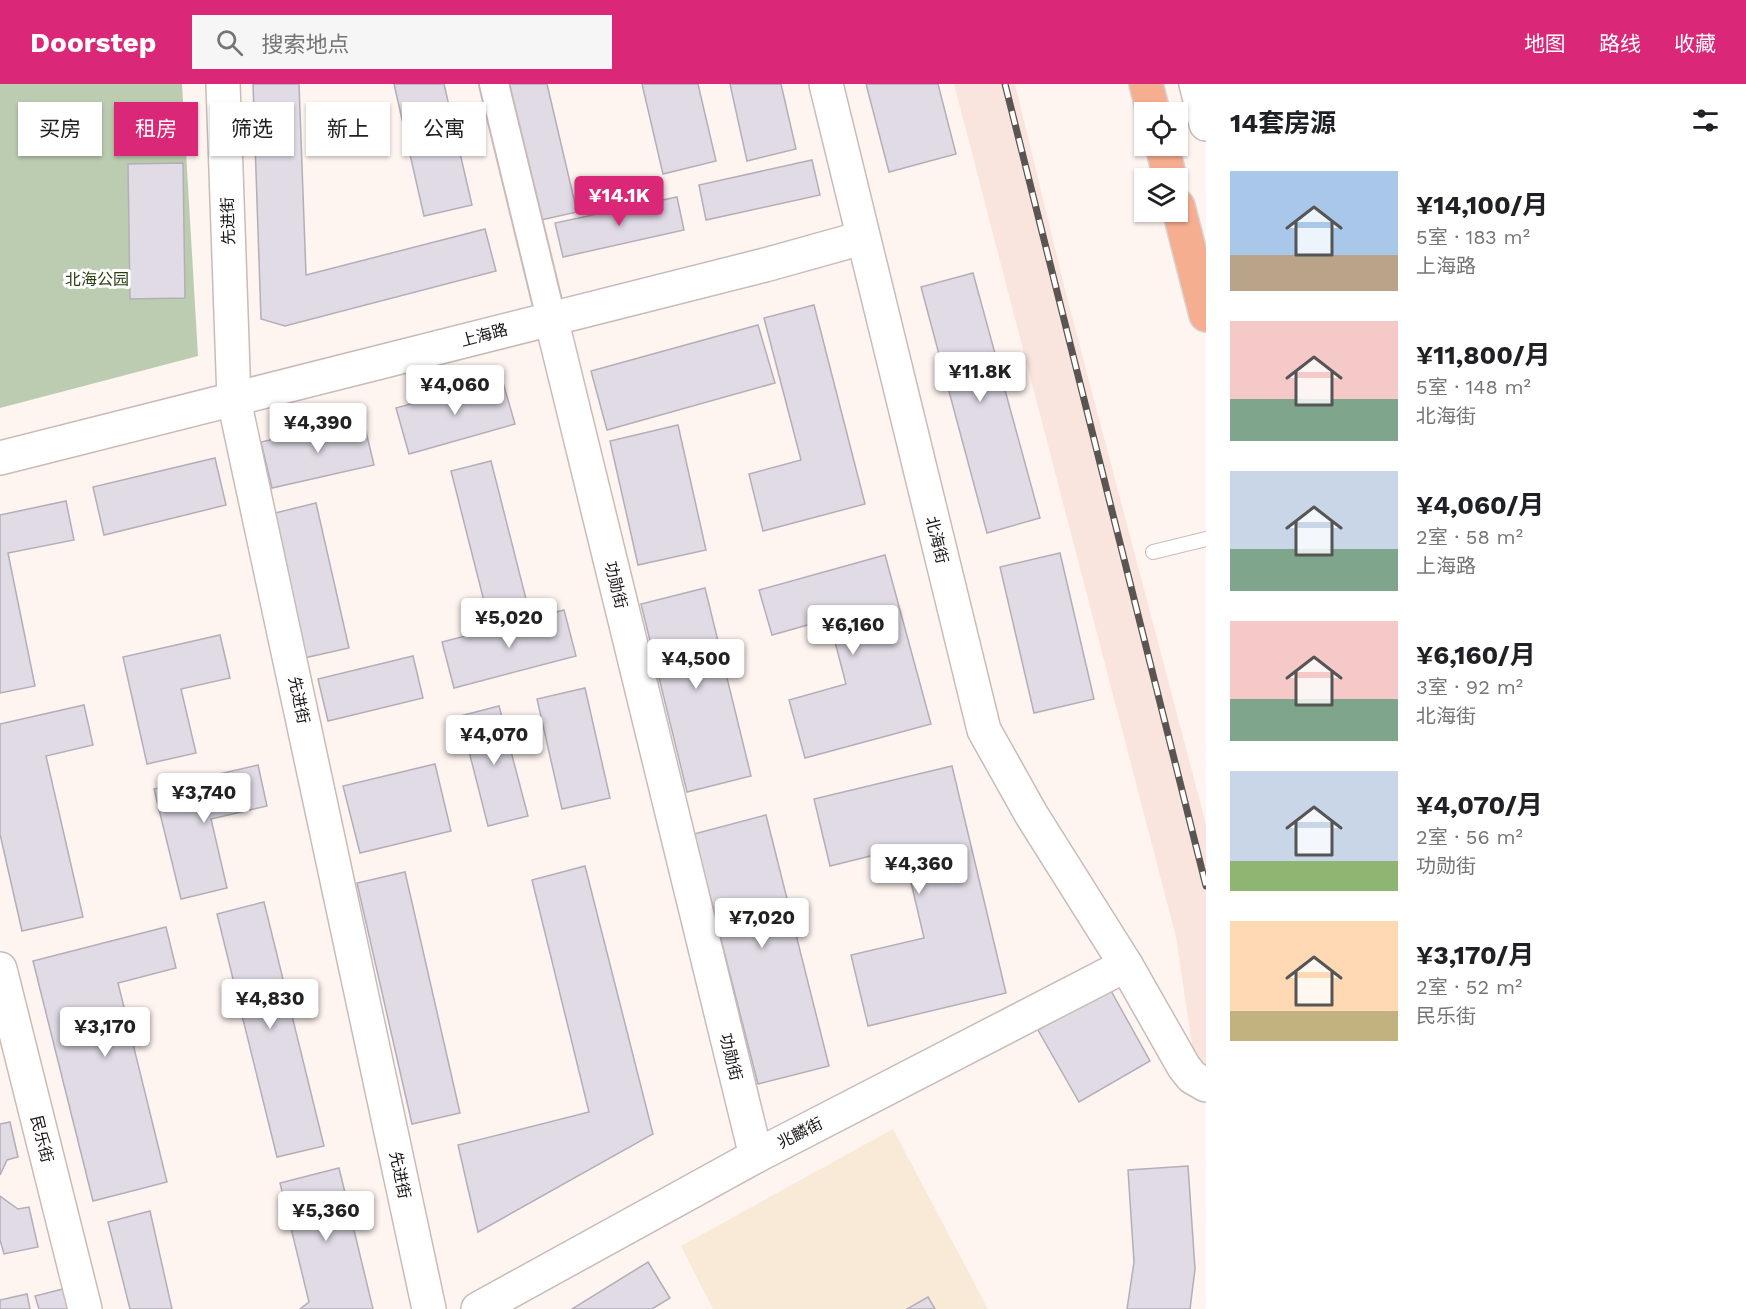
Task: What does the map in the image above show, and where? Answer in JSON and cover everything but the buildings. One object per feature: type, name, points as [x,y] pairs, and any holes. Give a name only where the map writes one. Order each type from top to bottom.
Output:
[{"type":"highway","points":[[1146,84],[1150,102]]},
{"type":"highway","points":[[1182,222],[1206,315]]},
{"type":"street","name":"先进街","points":[[223,84],[234,400],[429,1309]]},
{"type":"street","name":"功勋街","points":[[495,84],[756,1156]]},
{"type":"street","name":"北海街","points":[[826,84],[984,730],[1031,814],[1126,964],[1184,1067],[1192,1077],[1206,1085]]},
{"type":"street","points":[[1196,84],[1206,124]]},
{"type":"street","name":"上海路","points":[[0,458],[765,265],[862,238]]},
{"type":"street","name":"兆麟街","points":[[478,1309],[756,1156],[1126,964]]},
{"type":"street","name":"民乐街","points":[[0,969],[85,1309]]},
{"type":"lane","points":[[1153,552],[1206,539]]},
{"type":"shaded area","points":[[954,84],[1015,84],[1065,290],[1206,824],[1206,1066],[1195,1065],[1176,937]]},
{"type":"shaded area","points":[[893,1129],[988,1309],[713,1309],[681,1246]]},
{"type":"green space","name":"北海公园","points":[[0,84],[182,84],[183,102],[114,102],[114,156],[186,156],[198,356],[0,408]]},
{"type":"railway","points":[[1005,84],[1206,886]]}]
